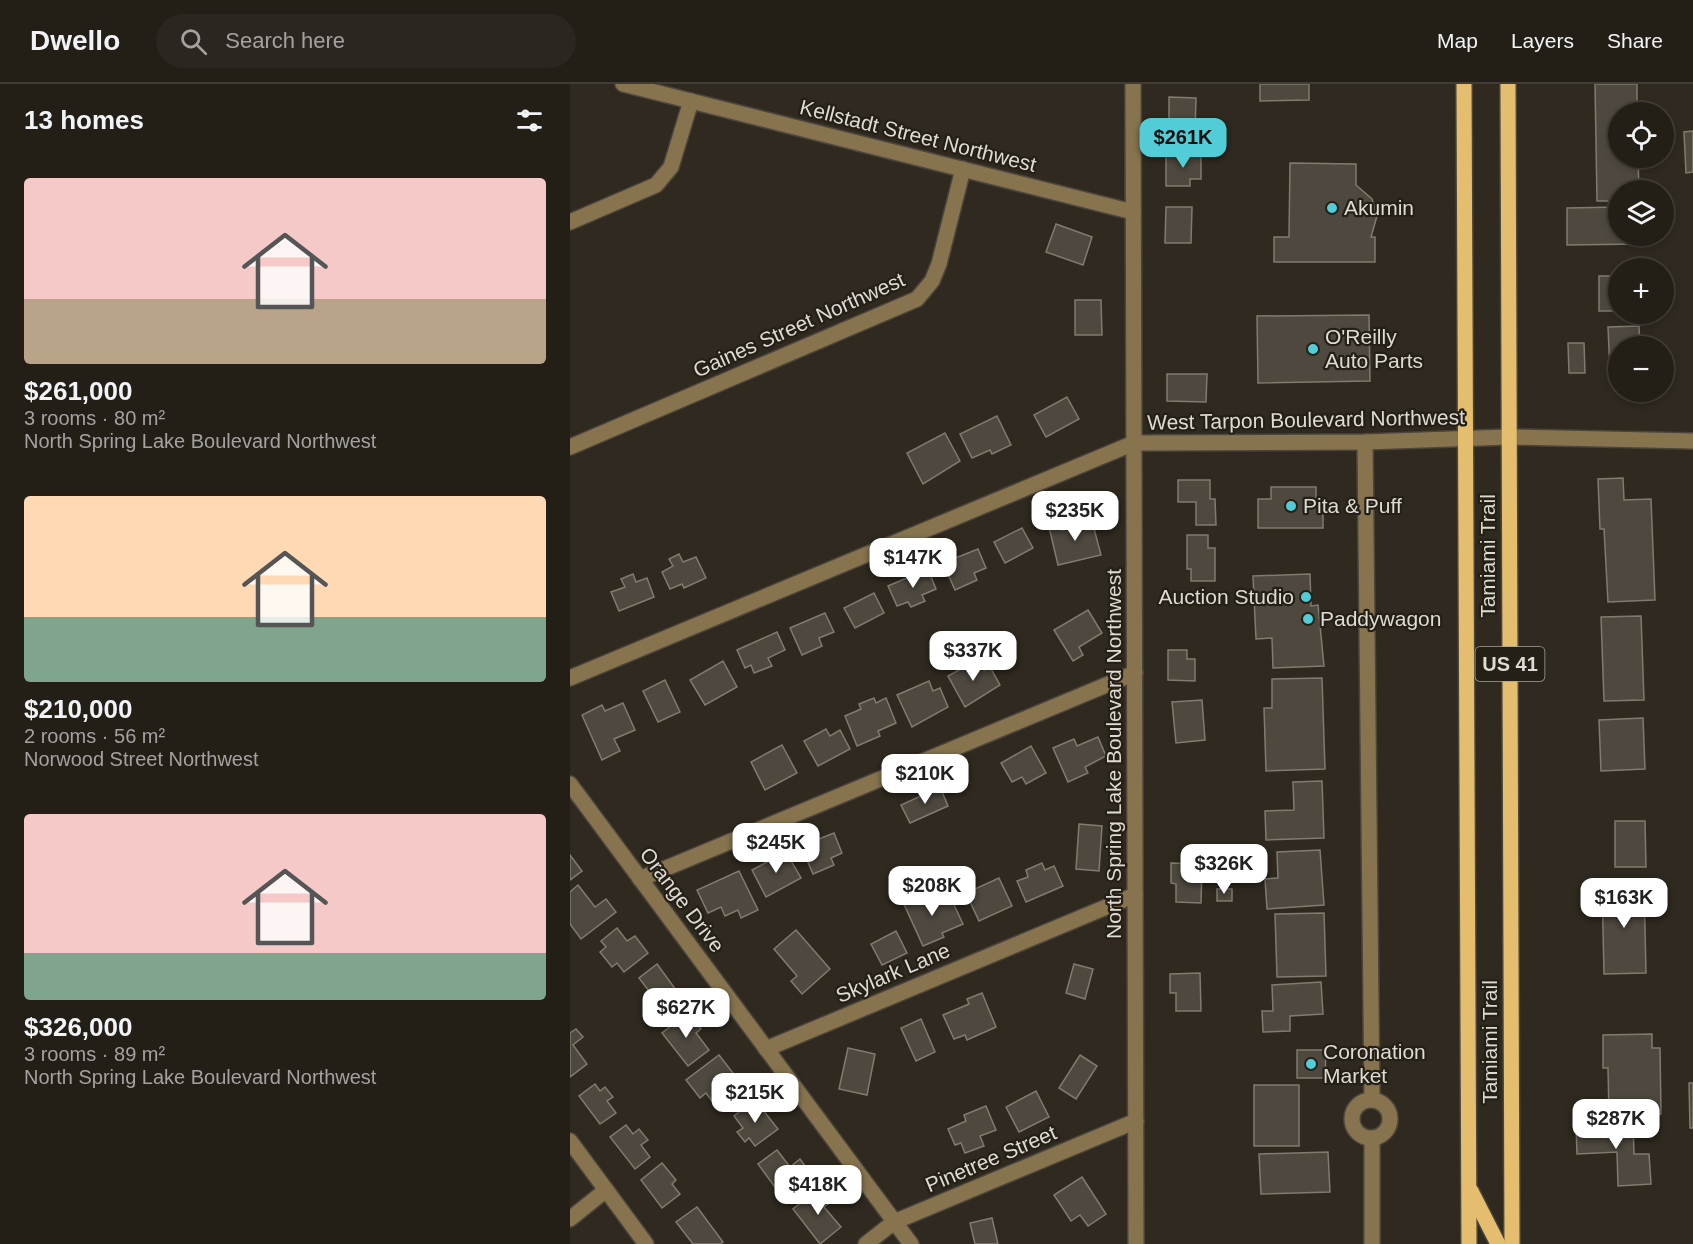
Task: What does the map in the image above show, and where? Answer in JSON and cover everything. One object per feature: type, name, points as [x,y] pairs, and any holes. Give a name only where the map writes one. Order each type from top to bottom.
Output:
[{"type":"main road","name":"Tamiami Trail","points":[[1464,84],[1469,1244]]},
{"type":"main road","name":"Tamiami Trail","points":[[1508,84],[1512,1244]]},
{"type":"main road","points":[[1468,1186],[1498,1244]]},
{"type":"street","name":"Kellstadt Street Northwest","points":[[623,84],[1133,212]]},
{"type":"street","name":"North Spring Lake Boulevard Northwest","points":[[1133,84],[1136,1244]]},
{"type":"street","points":[[570,222],[656,185],[675,159],[690,101]]},
{"type":"street","name":"Gaines Street Northwest","points":[[570,447],[917,299],[932,281],[939,264],[963,169]]},
{"type":"street","name":"West Tarpon Boulevard Northwest","points":[[570,678],[1134,443],[1365,442],[1509,437],[1693,441]]},
{"type":"street","points":[[1365,442],[1372,1100]]},
{"type":"street","points":[[640,879],[1135,673]]},
{"type":"street","name":"Orange Drive","points":[[570,784],[910,1244]]},
{"type":"street","name":"Skylark Lane","points":[[766,1049],[1136,895]]},
{"type":"street","points":[[1372,1100],[1386,1108],[1390,1120],[1385,1131],[1372,1138],[1357,1132],[1352,1122],[1358,1105],[1372,1100]]},
{"type":"street","name":"Pinetree Street","points":[[866,1244],[894,1222],[1136,1121]]},
{"type":"street","points":[[1372,1138],[1372,1244]]},
{"type":"street","points":[[570,1141],[646,1244]]},
{"type":"street","points":[[570,1219],[606,1190]]},
{"type":"building","points":[[1260,84],[1309,84],[1309,100],[1260,101]]},
{"type":"building","points":[[1595,84],[1637,84],[1637,102],[1608,102],[1608,168],[1638,168],[1639,180],[1608,180],[1608,201],[1597,201]]},
{"type":"building","points":[[1169,97],[1196,98],[1195,133],[1169,132]]},
{"type":"building","points":[[1693,131],[1693,172],[1686,173],[1684,132]]},
{"type":"building","points":[[1166,154],[1201,154],[1201,179],[1190,179],[1190,186],[1166,186]]},
{"type":"building","name":"Akumin","points":[[1290,163],[1356,164],[1356,185],[1372,199],[1377,216],[1371,237],[1375,237],[1375,262],[1274,262],[1274,237],[1289,237]]},
{"type":"building","points":[[1166,207],[1192,207],[1191,243],[1165,243]]},
{"type":"building","points":[[1608,207],[1608,244],[1567,245],[1567,208]]},
{"type":"building","points":[[1056,224],[1092,237],[1083,265],[1046,252]]},
{"type":"building","points":[[1599,276],[1608,276],[1608,311],[1599,311]]},
{"type":"building","points":[[1075,300],[1101,300],[1102,335],[1075,335]]},
{"type":"building","name":"O'Reilly Auto Parts","points":[[1369,315],[1370,381],[1258,383],[1257,316]]},
{"type":"building","points":[[1639,326],[1640,336],[1608,336],[1608,327]]},
{"type":"building","points":[[1568,343],[1584,343],[1585,373],[1569,373]]},
{"type":"building","points":[[1167,374],[1207,374],[1206,402],[1167,401]]},
{"type":"building","points":[[1067,397],[1079,419],[1046,437],[1034,415]]},
{"type":"building","points":[[997,416],[1011,445],[992,454],[990,450],[972,458],[960,434]]},
{"type":"building","points":[[945,433],[960,461],[923,484],[907,453]]},
{"type":"building","points":[[1623,478],[1624,500],[1651,499],[1655,600],[1608,602],[1604,529],[1600,529],[1598,479]]},
{"type":"building","points":[[1178,480],[1210,480],[1210,499],[1215,499],[1216,525],[1196,525],[1196,502],[1178,502]]},
{"type":"building","name":"Pita & Puff","points":[[1271,487],[1316,487],[1316,500],[1323,501],[1323,528],[1258,528],[1258,499],[1271,499]]},
{"type":"building","points":[[1091,517],[1101,555],[1058,565],[1049,527],[1061,524],[1062,530],[1075,527],[1074,521]]},
{"type":"building","points":[[1022,528],[1033,548],[1005,563],[994,542]]},
{"type":"building","points":[[1187,535],[1208,535],[1208,548],[1215,548],[1215,581],[1191,581],[1191,569],[1187,569]]},
{"type":"building","points":[[978,549],[986,568],[974,573],[977,580],[955,590],[943,563]]},
{"type":"building","points":[[679,554],[683,562],[696,557],[706,578],[684,588],[682,584],[670,589],[662,572],[673,566],[669,559]]},
{"type":"building","points":[[928,569],[936,589],[922,595],[925,601],[911,607],[908,602],[897,606],[888,586]]},
{"type":"building","points":[[633,574],[636,582],[647,578],[654,597],[619,611],[611,592],[625,587],[621,579]]},
{"type":"building","points":[[1310,574],[1311,606],[1318,605],[1324,666],[1273,668],[1272,638],[1256,639],[1253,576]]},
{"type":"building","points":[[874,593],[884,613],[855,628],[844,608]]},
{"type":"building","points":[[1088,610],[1102,633],[1079,647],[1083,655],[1073,661],[1054,630]]},
{"type":"building","points":[[825,613],[834,632],[819,638],[822,646],[802,655],[790,628]]},
{"type":"building","points":[[1641,616],[1644,700],[1604,701],[1601,617]]},
{"type":"building","points":[[777,632],[785,650],[768,658],[772,666],[754,673],[751,665],[745,668],[737,650]]},
{"type":"building","points":[[1168,650],[1187,650],[1187,659],[1195,659],[1195,681],[1168,680]]},
{"type":"building","points":[[979,659],[985,670],[990,667],[1000,685],[965,707],[948,676]]},
{"type":"building","points":[[723,661],[737,687],[705,705],[690,680]]},
{"type":"building","points":[[1322,678],[1325,769],[1266,771],[1264,708],[1272,708],[1272,679]]},
{"type":"building","points":[[665,680],[680,712],[658,722],[643,691]]},
{"type":"building","points":[[929,681],[933,691],[940,688],[948,707],[912,727],[897,695]]},
{"type":"building","points":[[874,698],[876,703],[886,698],[896,723],[878,731],[880,736],[857,746],[845,716],[861,709],[859,704]]},
{"type":"building","points":[[1202,700],[1205,740],[1176,743],[1172,702]]},
{"type":"building","points":[[623,703],[635,730],[614,739],[620,751],[602,760],[582,715],[602,705],[605,711]]},
{"type":"building","points":[[1643,718],[1645,769],[1601,771],[1599,720]]},
{"type":"building","points":[[826,729],[830,736],[840,730],[850,749],[818,766],[804,741]]},
{"type":"building","points":[[1098,737],[1106,756],[1085,767],[1088,773],[1068,782],[1053,748],[1074,739],[1077,746]]},
{"type":"building","points":[[782,745],[797,773],[765,790],[751,762]]},
{"type":"building","points":[[1031,746],[1046,773],[1026,784],[1022,777],[1012,782],[1001,763]]},
{"type":"building","points":[[1322,781],[1324,838],[1266,840],[1265,811],[1294,810],[1293,782]]},
{"type":"building","points":[[940,787],[948,806],[910,823],[901,805]]},
{"type":"building","points":[[1615,821],[1645,821],[1646,867],[1615,867]]},
{"type":"building","points":[[1079,824],[1102,826],[1099,871],[1076,869]]},
{"type":"building","points":[[834,833],[842,853],[831,858],[834,865],[813,874],[801,846]]},
{"type":"building","points":[[1320,850],[1324,905],[1267,909],[1265,879],[1278,878],[1277,852]]},
{"type":"building","points":[[786,852],[801,878],[766,897],[752,870]]},
{"type":"building","points":[[570,855],[582,871],[570,880]]},
{"type":"building","points":[[1042,863],[1045,870],[1054,866],[1063,886],[1026,902],[1017,881],[1028,877],[1026,870]]},
{"type":"building","points":[[1171,863],[1202,864],[1201,903],[1176,902],[1176,884],[1171,883]]},
{"type":"building","points":[[739,871],[758,910],[741,918],[738,910],[725,916],[721,907],[708,913],[697,890]]},
{"type":"building","points":[[999,878],[1012,906],[979,921],[966,893]]},
{"type":"building","points":[[578,885],[595,907],[606,899],[616,912],[581,939],[570,924],[570,892]]},
{"type":"building","points":[[1602,885],[1644,885],[1646,973],[1604,974]]},
{"type":"building","points":[[1217,889],[1232,889],[1232,901],[1217,901]]},
{"type":"building","points":[[923,893],[927,903],[949,894],[963,924],[942,933],[944,937],[923,946],[903,902]]},
{"type":"building","points":[[1324,913],[1326,976],[1277,977],[1275,914]]},
{"type":"building","points":[[617,928],[627,941],[635,936],[648,953],[624,972],[617,963],[612,967],[600,952],[606,947],[601,941]]},
{"type":"building","points":[[796,930],[830,969],[802,994],[791,981],[797,976],[774,949]]},
{"type":"building","points":[[896,931],[907,953],[882,965],[871,944]]},
{"type":"building","points":[[657,964],[679,994],[661,1007],[639,978]]},
{"type":"building","points":[[1074,964],[1093,969],[1085,999],[1066,993]]},
{"type":"building","points":[[1200,973],[1201,1011],[1176,1011],[1176,993],[1170,993],[1170,974]]},
{"type":"building","points":[[1321,982],[1323,1014],[1290,1016],[1290,1031],[1263,1032],[1262,1011],[1273,1011],[1272,985]]},
{"type":"building","points":[[982,993],[996,1027],[967,1040],[965,1035],[954,1039],[943,1015],[969,1004],[967,999]]},
{"type":"building","points":[[688,1013],[701,1029],[696,1033],[709,1050],[688,1066],[662,1033]]},
{"type":"building","points":[[921,1019],[935,1052],[916,1061],[901,1028]]},
{"type":"building","points":[[576,1029],[583,1037],[573,1045],[587,1064],[570,1077],[570,1033]]},
{"type":"building","points":[[1652,1034],[1652,1048],[1660,1048],[1661,1114],[1609,1115],[1608,1068],[1603,1068],[1603,1035]]},
{"type":"building","points":[[848,1048],[875,1054],[867,1095],[839,1089]]},
{"type":"building","name":"Coronation Market","points":[[1297,1050],[1326,1050],[1325,1078],[1297,1078]]},
{"type":"building","points":[[719,1055],[733,1073],[729,1076],[741,1092],[718,1109],[706,1093],[700,1098],[686,1080]]},
{"type":"building","points":[[1080,1055],[1097,1066],[1076,1099],[1059,1088]]},
{"type":"building","points":[[1689,1083],[1693,1083],[1693,1128],[1690,1128]]},
{"type":"building","points":[[595,1084],[600,1091],[605,1087],[613,1097],[607,1101],[616,1113],[600,1124],[579,1096]]},
{"type":"building","points":[[1254,1085],[1299,1085],[1299,1146],[1254,1146]]},
{"type":"building","points":[[1036,1091],[1049,1117],[1019,1132],[1006,1107]]},
{"type":"building","points":[[755,1100],[778,1129],[755,1146],[749,1138],[745,1142],[737,1132],[743,1128],[734,1116]]},
{"type":"building","points":[[986,1106],[996,1130],[980,1136],[984,1146],[965,1153],[961,1143],[955,1145],[948,1129],[966,1121],[964,1115]]},
{"type":"building","points":[[1633,1123],[1634,1154],[1649,1154],[1651,1184],[1618,1186],[1617,1152],[1577,1154],[1576,1125]]},
{"type":"building","points":[[626,1125],[633,1134],[639,1129],[648,1140],[641,1145],[650,1157],[635,1169],[610,1137]]},
{"type":"building","points":[[777,1150],[790,1167],[800,1159],[812,1175],[794,1188],[792,1185],[780,1194],[758,1164]]},
{"type":"building","points":[[1328,1152],[1330,1192],[1261,1194],[1259,1154]]},
{"type":"building","points":[[662,1163],[676,1180],[672,1184],[680,1194],[662,1208],[641,1180]]},
{"type":"building","points":[[1082,1177],[1106,1214],[1088,1226],[1080,1215],[1071,1221],[1054,1195]]},
{"type":"building","points":[[821,1187],[832,1201],[824,1207],[841,1227],[820,1244],[793,1209]]},
{"type":"building","points":[[697,1207],[723,1242],[693,1244],[676,1222]]},
{"type":"building","points":[[992,1218],[998,1244],[975,1244],[970,1223]]},
{"type":"place","name":"Akumin","points":[[1332,208]]},
{"type":"place","name":"O'Reilly Auto Parts","points":[[1313,349]]},
{"type":"place","name":"Pita & Puff","points":[[1291,506]]},
{"type":"place","name":"Auction Studio","points":[[1306,597]]},
{"type":"place","name":"Paddywagon","points":[[1308,619]]},
{"type":"place","name":"Coronation Market","points":[[1311,1064]]}]
